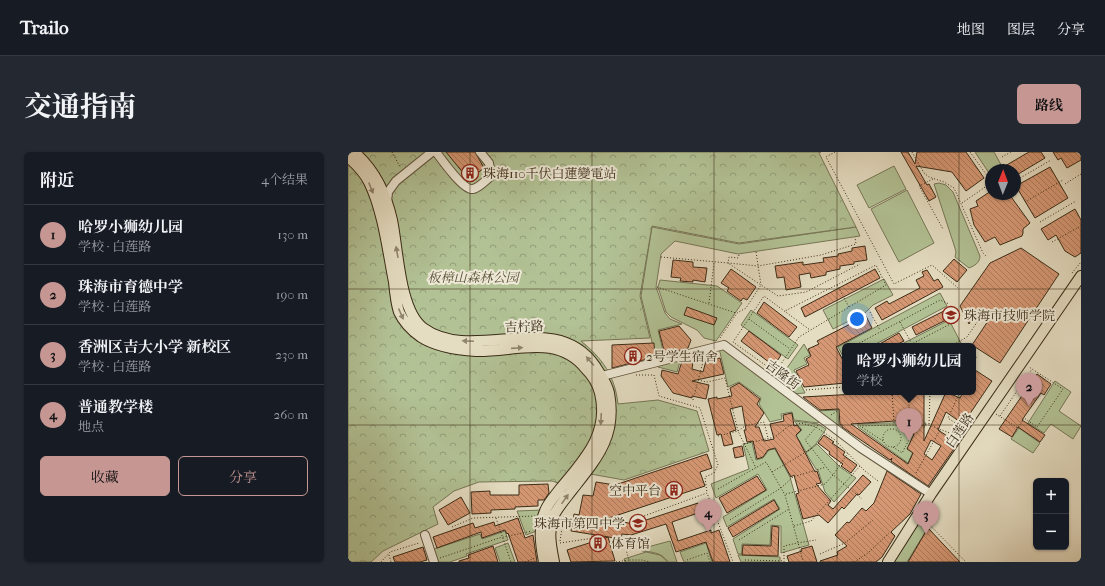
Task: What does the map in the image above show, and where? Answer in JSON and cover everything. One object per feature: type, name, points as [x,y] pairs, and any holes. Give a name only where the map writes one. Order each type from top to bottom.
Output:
[{"type":"main road","name":"吉柠路","points":[[354,152],[371,170],[379,182],[392,219],[405,301],[415,320],[423,328],[435,334],[463,341],[534,337],[549,338],[561,341],[571,344],[583,352],[602,376],[609,391],[611,408],[607,439],[595,462],[566,497],[553,516],[550,529],[550,542],[554,562]]},
{"type":"main road","name":"吉柠路","points":[[348,157],[361,169],[369,182],[377,203],[399,311],[409,328],[431,342],[458,349],[477,351],[535,347],[560,349],[576,357],[589,372],[595,382],[599,392],[601,405],[601,426],[591,449],[545,511],[541,525],[540,560]]},
{"type":"main road","name":"白莲路","points":[[888,562],[967,440],[1022,362],[1076,274]]},
{"type":"lane","points":[[387,204],[388,192],[396,182],[432,152]]},
{"type":"lane","points":[[436,152],[462,184],[469,189],[475,189],[491,176],[489,163],[480,152]]},
{"type":"lane","name":"吉隆街","points":[[602,376],[724,345],[861,448],[931,494]]},
{"type":"lane","points":[[426,537],[434,561]]},
{"type":"path","points":[[392,152],[405,174]]},
{"type":"path","points":[[835,152],[826,157],[894,284],[932,265],[958,288]]},
{"type":"path","points":[[912,152],[924,173],[929,177],[944,182],[954,188],[982,253],[986,256]]},
{"type":"path","points":[[970,152],[985,173]]},
{"type":"path","points":[[1002,157],[1011,152]]},
{"type":"path","points":[[1021,177],[1051,160]]},
{"type":"path","points":[[1065,184],[1081,174]]},
{"type":"path","points":[[933,179],[920,186],[943,229]]},
{"type":"path","points":[[1025,202],[1063,180]]},
{"type":"path","points":[[961,203],[985,186]]},
{"type":"path","points":[[1040,222],[1076,201]]},
{"type":"path","points":[[1052,242],[1081,226]]},
{"type":"path","points":[[661,257],[758,266],[821,255],[856,244],[855,237]]},
{"type":"path","points":[[717,343],[737,313],[746,308],[761,285],[756,252]]},
{"type":"path","points":[[728,263],[729,258],[738,258],[739,255]]},
{"type":"path","points":[[709,304],[714,262]]},
{"type":"path","points":[[1076,274],[1081,262]]},
{"type":"path","points":[[728,263],[778,296],[806,292],[860,264]]},
{"type":"path","points":[[770,380],[799,338],[886,285],[876,265],[785,311]]},
{"type":"path","points":[[837,285],[849,308]]},
{"type":"path","points":[[657,287],[737,313]]},
{"type":"path","points":[[775,372],[733,342],[764,296],[811,330]]},
{"type":"path","points":[[860,343],[940,300],[949,304]]},
{"type":"path","points":[[870,312],[881,332]]},
{"type":"path","points":[[956,343],[967,337],[982,315]]},
{"type":"path","points":[[748,319],[791,350]]},
{"type":"path","points":[[917,343],[958,320]]},
{"type":"path","points":[[900,322],[912,343]]},
{"type":"path","points":[[693,400],[706,350]]},
{"type":"path","points":[[989,409],[1018,428],[1024,418],[1037,427],[1063,389],[1022,362]]},
{"type":"path","points":[[1000,416],[1032,369]]},
{"type":"path","points":[[631,376],[654,375],[659,396],[700,408],[718,465],[714,473],[705,477],[707,493],[733,562]]},
{"type":"path","points":[[698,380],[707,382],[725,378],[738,431],[756,468]]},
{"type":"path","points":[[806,390],[842,387]]},
{"type":"path","points":[[892,395],[894,424]]},
{"type":"path","points":[[909,395],[909,425],[909,440],[902,453],[893,447],[887,446],[883,441],[860,426],[894,424],[909,425],[929,425],[967,440]]},
{"type":"path","points":[[929,425],[930,395]]},
{"type":"path","points":[[959,395],[948,418],[965,430]]},
{"type":"path","points":[[837,411],[823,419],[805,440],[833,475],[862,499]]},
{"type":"path","points":[[718,436],[738,431],[745,426],[764,422],[768,439]]},
{"type":"path","points":[[744,444],[775,437],[789,426],[801,423],[816,427],[835,440],[860,466],[878,481]]},
{"type":"path","points":[[883,441],[884,432],[891,429],[898,431],[901,436],[898,444],[893,447]]},
{"type":"path","points":[[916,472],[940,429]]},
{"type":"path","points":[[772,472],[812,449]]},
{"type":"path","points":[[786,495],[825,484],[848,453]]},
{"type":"path","points":[[718,490],[766,462],[786,495],[803,562]]},
{"type":"path","points":[[793,526],[811,522],[860,466]]},
{"type":"path","points":[[730,520],[781,488],[793,477],[826,467]]},
{"type":"path","points":[[632,520],[707,493]]},
{"type":"path","points":[[739,540],[789,509]]},
{"type":"path","points":[[560,548],[559,543],[561,527],[565,510]]},
{"type":"path","points":[[452,527],[473,518],[540,516]]},
{"type":"path","points":[[496,518],[511,562]]},
{"type":"path","points":[[924,519],[966,562]]},
{"type":"path","points":[[820,554],[845,543],[873,520]]},
{"type":"path","points":[[434,561],[502,537],[532,531]]},
{"type":"path","points":[[854,562],[868,553],[889,533]]},
{"type":"path","points":[[381,562],[389,554],[426,537]]},
{"type":"path","points":[[559,543],[600,537]]},
{"type":"path","points":[[745,560],[784,562],[784,546],[816,540]]},
{"type":"path","points":[[625,546],[629,560]]},
{"type":"path","points":[[687,560],[707,553],[710,562]]},
{"type":"path","points":[[389,554],[392,562]]},
{"type":"path","points":[[524,562],[540,560]]},
{"type":"path","points":[[616,562],[629,560],[642,560],[650,562]]},
{"type":"green space","name":"板樟山森林公园","points":[[348,152],[821,152],[819,153],[856,227],[739,243],[652,226],[640,296],[650,338],[581,341],[601,361],[611,376],[618,404],[658,400],[697,411],[709,451],[624,480],[585,473],[573,488],[552,481],[479,482],[454,491],[433,507],[438,524],[383,551],[371,562],[348,562]]},
{"type":"green space","points":[[975,152],[994,152],[1001,164],[985,164],[985,167]]},
{"type":"green space","points":[[894,166],[906,189],[869,208],[857,185]]},
{"type":"green space","points":[[939,183],[946,185],[953,192],[980,256],[978,262],[969,268],[955,257],[956,252],[954,245],[934,184]]},
{"type":"green space","points":[[907,190],[934,243],[899,262],[871,209]]},
{"type":"green space","points":[[652,227],[739,244],[856,227],[860,236],[738,254],[675,241],[661,254],[656,287],[665,313],[670,319],[682,324],[658,330],[664,355],[679,351],[681,358],[677,372],[658,367],[641,296]]},
{"type":"green space","points":[[884,279],[893,295],[873,305],[865,313],[833,329],[823,310]]},
{"type":"green space","points":[[660,280],[717,286],[742,303],[716,341],[704,338],[697,330],[671,317],[666,312],[658,287]]},
{"type":"green space","points":[[940,293],[947,306],[878,343],[846,343]]},
{"type":"green space","points":[[751,310],[798,345],[788,359],[741,325]]},
{"type":"green space","points":[[949,320],[961,343],[904,343]]},
{"type":"green space","points":[[804,344],[810,355],[804,358],[807,364],[794,370],[805,393],[792,394],[777,382]]},
{"type":"green space","points":[[842,345],[842,354],[838,347]]},
{"type":"green space","points":[[724,347],[821,419],[818,423],[794,420],[792,412],[781,414],[782,419],[770,422],[759,404],[761,398],[739,382],[728,387],[719,348]]},
{"type":"green space","points":[[1055,381],[1071,392],[1059,411],[1081,426],[1073,439],[1051,424],[1044,433],[1028,423]]},
{"type":"green space","points":[[838,410],[839,430],[814,411]]},
{"type":"green space","points":[[794,421],[818,424],[826,429],[816,444],[806,452],[799,440],[789,445],[788,443],[802,430]]},
{"type":"green space","points":[[926,423],[908,463],[858,427],[858,424]]},
{"type":"green space","points":[[1019,428],[1040,443],[1033,453],[1011,439]]},
{"type":"green space","points":[[752,442],[756,460],[763,458],[769,450],[775,449],[790,477],[809,545],[781,553],[781,526],[771,525],[770,545],[742,544],[742,554],[738,554],[733,539],[780,509],[774,499],[727,527],[723,517],[767,490],[758,474],[716,498],[711,484],[749,469],[743,444]]},
{"type":"green space","points":[[817,444],[840,467],[856,478],[834,502],[825,492],[818,470],[806,453]]},
{"type":"green space","points":[[543,510],[539,530],[526,535],[517,511]]},
{"type":"green space","points":[[923,510],[932,521],[907,562],[891,562]]},
{"type":"green space","points":[[505,531],[508,540],[466,554],[467,556],[450,562],[435,562],[431,550],[480,534],[482,539]]},
{"type":"green space","points":[[670,541],[677,562],[668,562],[660,555],[642,551],[644,548]]},
{"type":"green space","points":[[508,543],[515,562],[500,562],[495,548]]},
{"type":"green space","points":[[706,543],[712,562],[684,562],[680,552]]},
{"type":"green space","points":[[646,552],[660,555],[668,562],[625,562],[624,559]]},
{"type":"green space","points":[[738,555],[780,557],[780,562],[741,562]]},
{"type":"building","name":"珠海110千伏白蓮變電站","points":[[446,152],[475,152],[484,168],[469,180]]},
{"type":"building","points":[[901,152],[908,152],[915,164],[917,152],[966,152],[984,178],[966,191],[952,172],[916,166],[936,197],[929,201]]},
{"type":"building","points":[[1029,152],[1041,152],[1045,158],[1021,172],[1021,164],[1008,164]]},
{"type":"building","points":[[1053,152],[1081,152],[1081,160],[1067,168],[1061,158],[1058,160]]},
{"type":"building","points":[[1050,167],[1068,198],[1035,218],[1021,194],[1021,183]]},
{"type":"building","points":[[985,195],[985,200],[1013,200],[1030,223],[1023,229],[1022,236],[1000,245],[995,237],[985,242],[974,225],[970,209],[978,206],[976,201]]},
{"type":"building","points":[[1075,209],[1081,220],[1081,253],[1075,257],[1065,251],[1056,235],[1048,240],[1041,229]]},
{"type":"building","points":[[865,246],[867,260],[840,266],[840,269],[826,272],[826,275],[811,278],[810,273],[799,275],[801,287],[786,290],[784,277],[777,278],[775,266],[803,262],[803,265],[824,262],[823,258],[838,256],[838,254],[852,251],[852,248]]},
{"type":"building","points":[[1021,248],[1059,274],[1000,363],[976,348],[976,343],[973,343],[990,318],[978,310],[969,324],[960,306],[990,263]]},
{"type":"building","points":[[954,259],[967,270],[957,282],[943,271]]},
{"type":"building","points":[[673,260],[693,262],[693,267],[707,268],[705,282],[693,280],[693,282],[680,281],[681,278],[671,277]]},
{"type":"building","points":[[731,269],[756,287],[747,300],[743,298],[741,301],[727,291],[729,288],[721,283]]},
{"type":"building","points":[[875,269],[880,278],[805,317],[801,308]]},
{"type":"building","points":[[927,270],[934,281],[938,279],[943,287],[882,320],[875,308],[887,301],[889,304],[920,288],[916,280],[924,276],[922,272]]},
{"type":"building","points":[[764,302],[797,327],[789,337],[757,313]]},
{"type":"building","points":[[687,307],[717,318],[714,325],[684,315]]},
{"type":"building","points":[[944,311],[948,319],[916,335],[912,327]]},
{"type":"building","points":[[866,316],[872,328],[836,347],[842,358],[842,383],[804,387],[796,371],[809,365],[806,359],[811,356],[808,349],[819,344],[817,341]]},
{"type":"building","points":[[679,326],[691,340],[688,348],[665,354],[659,331]]},
{"type":"building","points":[[749,331],[781,355],[774,366],[741,341]]},
{"type":"building","points":[[899,333],[904,341],[900,343],[881,343]]},
{"type":"building","name":"2号学生宿舍","points":[[654,343],[655,357],[612,368],[612,345]]},
{"type":"building","points":[[720,358],[724,374],[692,381],[709,385],[706,399],[692,396],[692,398],[673,393],[661,376],[662,370],[678,374],[682,361],[686,360],[693,362],[692,369],[703,372],[706,361]]},
{"type":"building","points":[[976,371],[992,381],[963,424],[946,412],[938,430],[958,443],[928,486],[891,461],[892,458],[890,460],[842,427],[842,425],[840,425],[839,409],[820,410],[803,397],[842,395],[924,395],[924,441],[945,395],[953,395],[960,398],[962,395],[976,395]],"holes":[[[895,421],[911,422],[911,434],[914,434],[907,449],[913,453],[908,464],[851,424]],[[931,440],[941,446],[932,460],[924,454]]]},
{"type":"building","points":[[1037,374],[1051,384],[1044,395],[1041,393],[1022,420],[1045,435],[1040,442],[1018,427],[1012,437],[999,429]]},
{"type":"building","points":[[739,383],[760,399],[757,404],[764,413],[755,427],[759,427],[764,441],[774,439],[770,424],[784,421],[783,415],[792,413],[794,426],[797,425],[801,430],[796,435],[815,472],[817,471],[821,483],[816,484],[831,501],[828,505],[833,509],[863,475],[871,482],[859,495],[857,494],[844,509],[842,507],[828,523],[819,515],[803,519],[796,494],[799,493],[794,475],[791,477],[775,448],[768,450],[763,457],[757,459],[753,441],[747,442],[744,430],[746,430],[742,406],[730,409],[736,430],[730,432],[733,444],[724,446],[721,434],[717,435],[708,399],[732,396],[730,388]]},
{"type":"building","points":[[824,435],[845,452],[843,455],[857,465],[851,473],[841,466],[843,464],[829,454],[830,452],[818,443]]},
{"type":"building","points":[[742,446],[744,456],[735,458],[733,448]]},
{"type":"building","points":[[707,454],[712,468],[700,472],[705,486],[606,519],[634,524],[698,503],[698,505],[706,503],[710,516],[703,518],[701,512],[672,522],[678,541],[711,530],[711,533],[719,530],[730,562],[713,562],[706,542],[676,552],[666,524],[631,535],[622,534],[621,539],[571,531],[574,514],[579,515],[583,495],[593,496],[596,482],[615,485]]},
{"type":"building","points":[[887,471],[921,494],[910,514],[891,532],[895,536],[882,557],[876,562],[820,562],[838,555],[837,552],[847,546],[835,535],[847,522],[849,523],[862,508],[866,511],[874,503]]},
{"type":"building","points":[[757,476],[766,490],[727,513],[719,498]]},
{"type":"building","points":[[548,484],[549,493],[544,500],[538,500],[538,506],[515,507],[515,509],[491,510],[491,513],[472,514],[471,492],[490,491],[490,495],[519,495],[519,485]]},
{"type":"building","points":[[461,497],[470,513],[448,525],[439,510]]},
{"type":"building","points":[[774,500],[779,509],[733,537],[728,528]]},
{"type":"building","points":[[518,518],[525,538],[533,535],[537,562],[518,562],[508,533],[507,534],[505,530],[482,538],[481,532],[437,548],[433,537],[473,523],[475,528],[494,522],[495,526]]},
{"type":"building","points":[[772,526],[779,527],[778,556],[742,555],[743,545],[771,546]]},
{"type":"building","points":[[928,528],[960,562],[908,562]]},
{"type":"building","name":"体育馆","points":[[608,537],[615,561],[571,562],[567,550]]},
{"type":"building","points":[[493,546],[498,562],[459,562],[469,558],[468,555]]},
{"type":"building","points":[[812,546],[817,562],[789,562],[787,556],[802,551],[801,549]]},
{"type":"building","points":[[423,547],[427,560],[420,562],[395,562],[393,557]]},
{"type":"place","name":"珠海110千伏白蓮變電站","points":[[470,173]]},
{"type":"place","name":"珠海市技师学院","points":[[951,315]]},
{"type":"place","name":"2号学生宿舍","points":[[633,356]]},
{"type":"place","name":"珠海市育德中学","points":[[1029,406]]},
{"type":"place","name":"哈罗小狮幼儿园","points":[[909,441]]},
{"type":"place","name":"空中平台","points":[[674,490]]},
{"type":"place","name":"珠海市第四中学","points":[[638,523]]},
{"type":"place","name":"普通教学楼","points":[[708,532]]},
{"type":"place","name":"香洲区吉大小学 新校区","points":[[926,534]]},
{"type":"place","name":"体育馆","points":[[598,543]]}]
